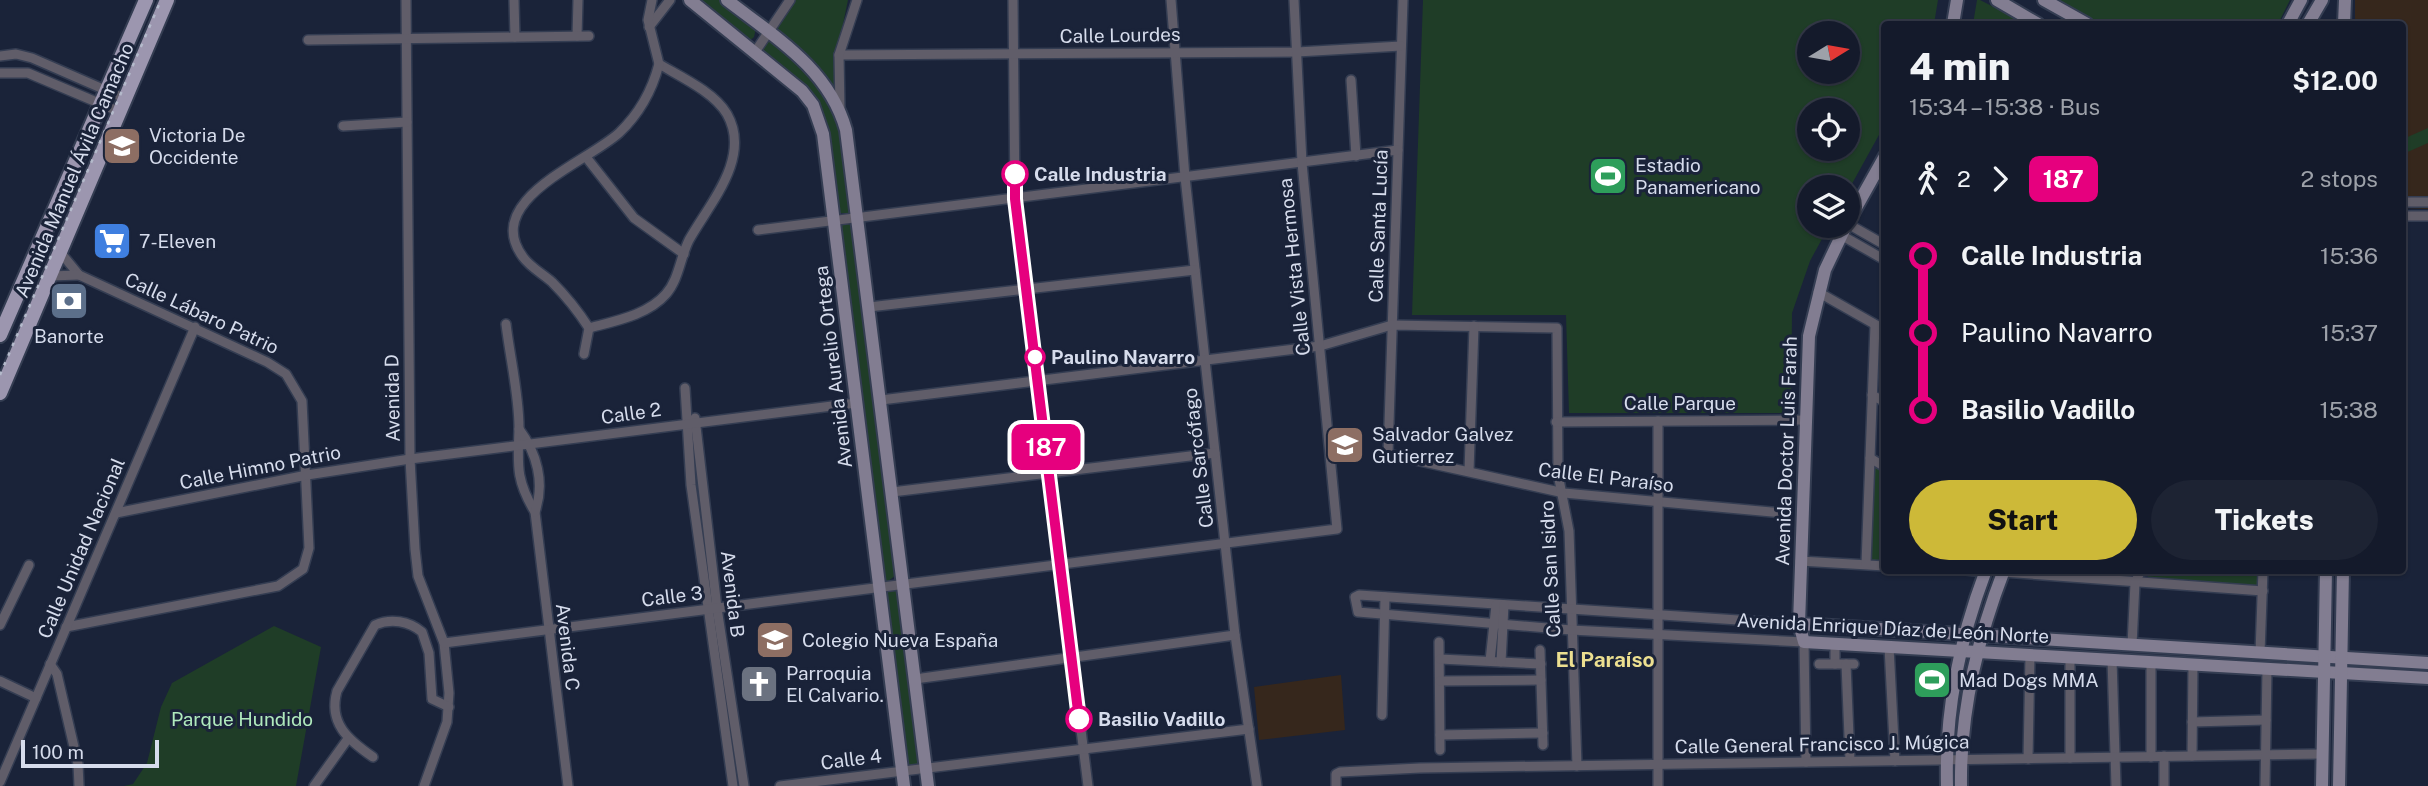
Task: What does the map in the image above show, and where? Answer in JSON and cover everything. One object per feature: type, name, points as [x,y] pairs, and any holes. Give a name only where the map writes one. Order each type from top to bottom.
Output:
[{"type":"main road","name":"Avenida Manuel Ávila Camacho","points":[[0,335],[146,0]]},
{"type":"main road","name":"Avenida Manuel Ávila Camacho","points":[[0,393],[167,2]]},
{"type":"street","name":"Avenida D","points":[[406,0],[411,459],[418,576],[444,643],[449,707],[440,744],[424,786]]},
{"type":"street","points":[[514,0],[515,37]]},
{"type":"street","points":[[577,36],[578,0]]},
{"type":"street","points":[[584,354],[589,328],[577,309],[552,282],[523,258],[513,234],[518,207],[534,192],[618,134],[632,118],[654,82],[659,64],[649,27],[648,12],[652,0]]},
{"type":"street","points":[[648,12],[658,0]]},
{"type":"street","points":[[649,27],[670,0]]},
{"type":"street","name":"Avenida Aurelio Ortega","points":[[690,0],[802,91],[813,105],[824,134],[904,786]]},
{"type":"street","points":[[727,0],[815,72],[840,111]]},
{"type":"street","points":[[755,52],[790,0]]},
{"type":"street","points":[[857,0],[839,55],[840,111],[850,149],[928,786]]},
{"type":"street","points":[[1013,0],[1015,199],[1087,786]]},
{"type":"street","name":"Calle Sarcófago","points":[[1171,0],[1195,270],[1235,635],[1256,786]]},
{"type":"street","name":"Calle Vista Hermosa","points":[[1294,0],[1302,163],[1337,529]]},
{"type":"street","name":"Calle Santa Lucía","points":[[1388,454],[1403,0]]},
{"type":"street","points":[[1954,21],[1957,0]]},
{"type":"street","points":[[1997,0],[2033,21]]},
{"type":"street","points":[[2044,0],[2082,21]]},
{"type":"street","points":[[2290,21],[2301,0]]},
{"type":"street","points":[[2310,21],[2322,0]]},
{"type":"street","points":[[2344,21],[2345,0]]},
{"type":"street","points":[[308,40],[589,36]]},
{"type":"street","name":"Calle Lourdes","points":[[839,55],[1297,51],[1401,46]]},
{"type":"street","points":[[0,56],[16,54],[32,58],[123,105]]},
{"type":"street","points":[[589,328],[654,304],[667,293],[684,254],[727,177],[734,133],[726,113],[696,85],[659,64]]},
{"type":"street","points":[[0,73],[28,73],[123,105]]},
{"type":"street","points":[[1352,80],[1356,156]]},
{"type":"street","points":[[343,125],[407,122]]},
{"type":"street","points":[[758,230],[1398,150]]},
{"type":"street","points":[[586,157],[634,218],[684,254]]},
{"type":"street","name":"Avenida Doctor Luis Farah","points":[[1860,205],[1881,173]]},
{"type":"street","points":[[2406,202],[2428,202]]},
{"type":"street","points":[[2406,216],[2428,216]]},
{"type":"street","points":[[1860,233],[1881,243]]},
{"type":"street","name":"Avenida Doctor Luis Farah","points":[[1804,642],[1799,624],[1800,561],[1809,336],[1818,292],[1841,238]]},
{"type":"street","points":[[1859,238],[1881,257]]},
{"type":"street","name":"Calle Lábaro Patrio","points":[[60,252],[79,275]]},
{"type":"street","points":[[869,307],[1195,270]]},
{"type":"street","name":"Calle Lábaro Patrio","points":[[50,276],[79,275],[276,367],[292,383],[302,401],[307,474],[309,548],[303,569],[296,576],[278,586],[66,627]]},
{"type":"street","points":[[1818,292],[1881,328]]},
{"type":"street","name":"Avenida C","points":[[506,324],[519,429],[516,446],[524,490],[535,512],[568,786]]},
{"type":"street","points":[[881,400],[1320,346],[1392,324],[1474,326],[1469,471]]},
{"type":"street","points":[[1866,564],[1875,325]]},
{"type":"street","name":"Calle San Isidro","points":[[1474,326],[1557,328],[1558,474],[1568,522],[1577,766]]},
{"type":"street","name":"Calle Unidad Nacional","points":[[0,782],[195,327]]},
{"type":"street","name":"Avenida B","points":[[685,388],[692,422],[733,786]]},
{"type":"street","points":[[1872,395],[1881,400]]},
{"type":"street","name":"Calle 2","points":[[411,459],[856,403]]},
{"type":"street","name":"Calle Parque","points":[[1556,422],[1804,420]]},
{"type":"street","points":[[1658,421],[1658,786]]},
{"type":"street","name":"Avenida C","points":[[519,429],[530,444],[541,489],[535,512]]},
{"type":"street","points":[[892,492],[1215,453]]},
{"type":"street","name":"Calle El Paraíso","points":[[1388,454],[1564,493],[1782,513]]},
{"type":"street","points":[[1870,458],[1881,465]]},
{"type":"street","name":"Calle Himno Patrio","points":[[116,513],[307,474],[411,459]]},
{"type":"street","name":"Calle 3","points":[[444,643],[1337,529]]},
{"type":"street","points":[[1800,561],[1881,566]]},
{"type":"street","points":[[0,625],[29,565]]},
{"type":"street","points":[[1947,786],[1947,717],[1959,651],[1985,574]]},
{"type":"street","points":[[1961,786],[1964,709],[2002,574]]},
{"type":"street","points":[[2078,574],[2134,583],[2263,591]]},
{"type":"street","points":[[2132,645],[2134,583],[2139,574]]},
{"type":"street","points":[[2260,653],[2263,574]]},
{"type":"street","points":[[2322,786],[2326,574]]},
{"type":"street","points":[[2339,786],[2343,574]]},
{"type":"street","name":"Avenida Enrique Díaz de León Norte","points":[[2428,663],[1356,595],[1355,611],[1571,630],[2428,678]]},
{"type":"street","points":[[1382,715],[1385,597]]},
{"type":"street","points":[[1500,605],[1501,662]]},
{"type":"street","name":"Avenida B","points":[[711,609],[744,786]]},
{"type":"street","points":[[373,757],[347,740],[335,712],[337,691],[375,625],[383,621],[402,622],[422,632],[429,653],[432,699],[449,707]]},
{"type":"street","points":[[1490,662],[1499,623]]},
{"type":"street","points":[[915,679],[1235,635]]},
{"type":"street","points":[[1439,642],[1440,750]]},
{"type":"street","points":[[1804,642],[1806,762]]},
{"type":"street","points":[[1835,644],[1835,664]]},
{"type":"street","points":[[1889,647],[1895,761]]},
{"type":"street","points":[[1540,650],[1543,746]]},
{"type":"street","points":[[2028,759],[2030,655]]},
{"type":"street","points":[[2070,658],[2070,758]]},
{"type":"street","points":[[1440,659],[1541,664]]},
{"type":"street","points":[[2112,660],[2116,786]]},
{"type":"street","points":[[2151,662],[2151,757]]},
{"type":"street","points":[[50,664],[57,674],[78,764],[79,786]]},
{"type":"street","points":[[1819,664],[1850,664],[1850,761]]},
{"type":"street","points":[[2192,756],[2193,665]]},
{"type":"street","points":[[2265,786],[2267,669]]},
{"type":"street","points":[[1440,681],[1541,680]]},
{"type":"street","points":[[0,681],[36,698]]},
{"type":"street","points":[[2192,722],[2266,720]]},
{"type":"street","name":"Calle 4","points":[[780,786],[1249,729]]},
{"type":"street","points":[[1440,735],[1543,733]]},
{"type":"street","points":[[314,786],[347,740]]},
{"type":"street","name":"Calle General Francisco J. Múgica","points":[[1336,786],[1336,774],[1340,772],[2322,754]]},
{"type":"street","points":[[2164,756],[2164,786]]},
{"type":"shaded area","points":[[2355,0],[2428,0],[2428,209],[2406,208],[2406,21],[2355,21]]},
{"type":"shaded area","points":[[1341,675],[1345,730],[1259,740],[1254,687]]},
{"type":"green space","points":[[695,0],[722,0],[756,28],[754,37],[747,43]]},
{"type":"green space","points":[[793,0],[848,0],[835,63],[835,94],[775,32]]},
{"type":"green space","points":[[1423,0],[1938,0],[1934,21],[1881,21],[1881,131],[1857,175],[1797,175],[1797,238],[1822,238],[1810,261],[1792,313],[1791,413],[1569,413],[1566,315],[1412,315]]},
{"type":"green space","points":[[1977,0],[1980,0],[2021,21],[1974,21]]},
{"type":"green space","points":[[2051,0],[2290,0],[2280,21],[2090,21]]},
{"type":"green space","points":[[768,39],[801,64],[839,118],[851,213],[834,213],[813,104],[757,53]]},
{"type":"green space","points":[[2428,128],[2428,143],[2406,153],[2406,138]]},
{"type":"green space","points":[[838,225],[856,227],[896,575],[887,582],[879,581]]},
{"type":"green space","points":[[1874,466],[1881,470],[1881,561],[1871,560]]},
{"type":"green space","points":[[2149,574],[2261,574],[2261,587],[2147,578]]},
{"type":"green space","points":[[889,587],[901,594],[921,762],[908,768],[880,590]]},
{"type":"green space","name":"Parque Hundido","points":[[274,626],[321,647],[296,786],[124,786],[133,784],[147,763],[161,707],[172,683]]},
{"type":"railway","points":[[0,375],[161,0]]},
{"type":"bus line","name":"187","points":[[1015,174],[1015,199],[1079,719]]},
{"type":"place","name":"Victoria De Occidente","points":[[122,146]]},
{"type":"place","name":"Calle Industria","points":[[1015,174]]},
{"type":"place","name":"Estadio Panamericano","points":[[1608,176]]},
{"type":"place","name":"7-Eleven","points":[[112,241]]},
{"type":"place","name":"Banorte","points":[[69,301]]},
{"type":"place","name":"Paulino Navarro","points":[[1035,357]]},
{"type":"place","name":"Salvador Galvez Gutierrez","points":[[1345,445]]},
{"type":"place","name":"Colegio Nueva España","points":[[775,640]]},
{"type":"place","name":"Mad Dogs MMA","points":[[1932,680]]},
{"type":"place","name":"Parroquia El Calvario.","points":[[759,684]]},
{"type":"place","name":"Basilio Vadillo","points":[[1079,719]]},
{"type":"district","name":"El Paraíso","points":[[1605,660]]}]
